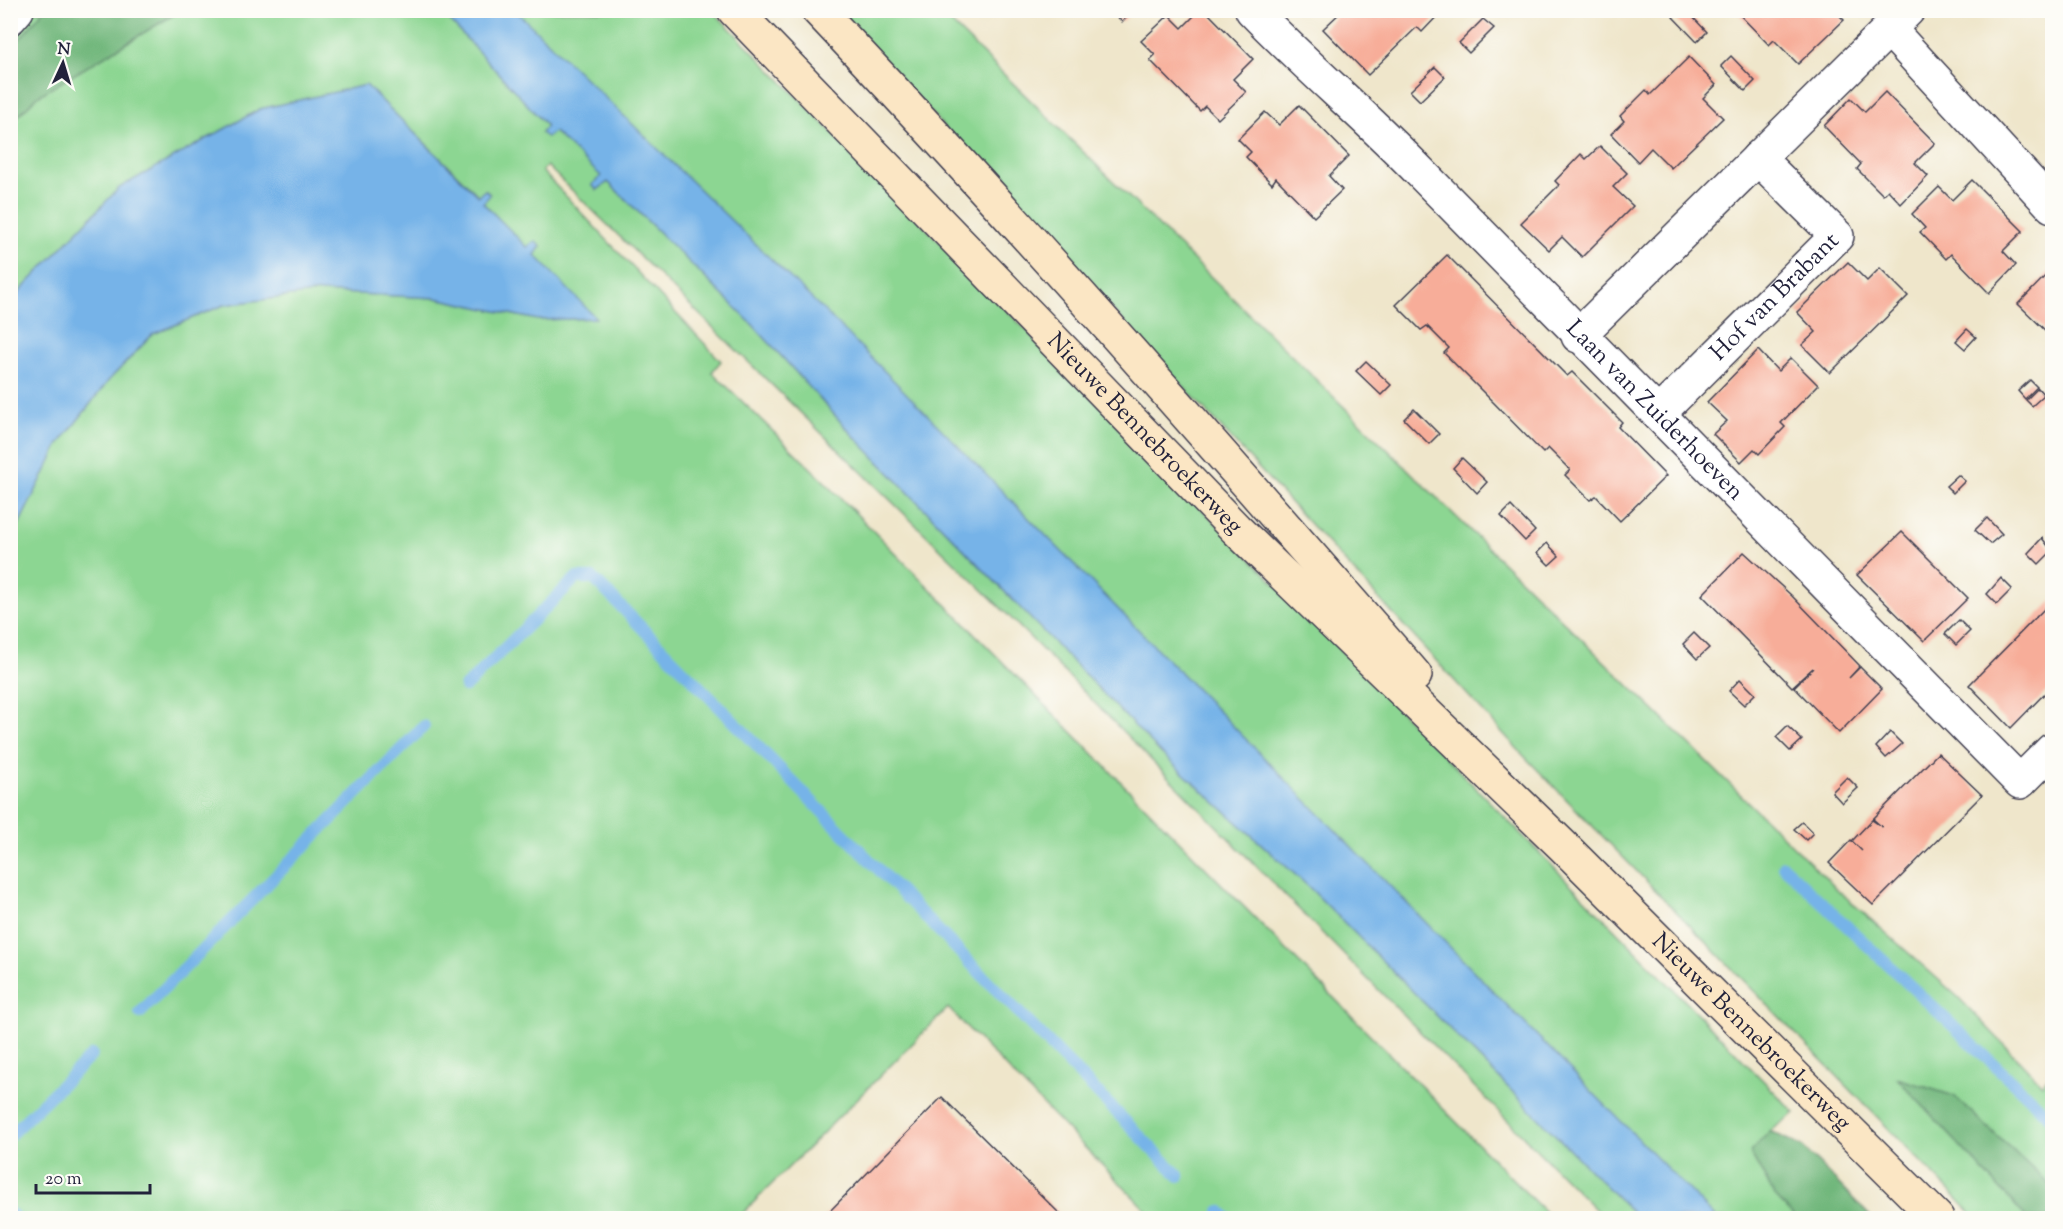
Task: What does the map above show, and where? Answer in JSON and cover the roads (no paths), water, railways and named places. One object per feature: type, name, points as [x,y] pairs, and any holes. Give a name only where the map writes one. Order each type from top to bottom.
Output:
[{"type":"main road","name":"Nieuwe Bennebroekerweg","points":[[734,10],[1236,529],[1563,846],[1937,1218]]},
{"type":"main road","name":"Nieuwe Bennebroekerweg","points":[[818,10],[946,148],[1260,497],[1563,846]]},
{"type":"street","points":[[10,18],[17,10]]},
{"type":"street","name":"Laan van Zuiderhoeven","points":[[1252,10],[1289,49],[1422,174],[1578,336],[1659,414],[2020,782],[2052,750]]},
{"type":"street","points":[[1578,336],[1898,20],[2052,206]]},
{"type":"street","name":"Hof van Brabant","points":[[1659,414],[1837,236],[1758,158]]},
{"type":"water","points":[[441,11],[516,11],[846,332],[1716,1218],[1638,1218],[1309,887],[1161,753],[851,433],[754,326],[608,182],[597,190],[592,185],[601,176],[554,132],[547,137],[541,133],[547,126]]},
{"type":"water","points":[[366,85],[478,196],[485,190],[490,195],[483,203],[527,247],[535,241],[541,246],[535,255],[596,318],[538,320],[436,298],[320,292],[224,305],[153,334],[109,380],[59,444],[11,540],[10,305],[22,289],[119,188],[260,109]]},
{"type":"waterway","points":[[465,687],[576,578],[593,578],[1179,1176]]},
{"type":"waterway","points":[[140,1013],[424,726]]},
{"type":"waterway","points":[[1783,866],[2052,1119]]},
{"type":"waterway","points":[[10,1135],[92,1055]]},
{"type":"waterway","points":[[1220,1211],[1227,1218]]},
{"type":"waterway","points":[[10,1213],[16,1218]]}]
